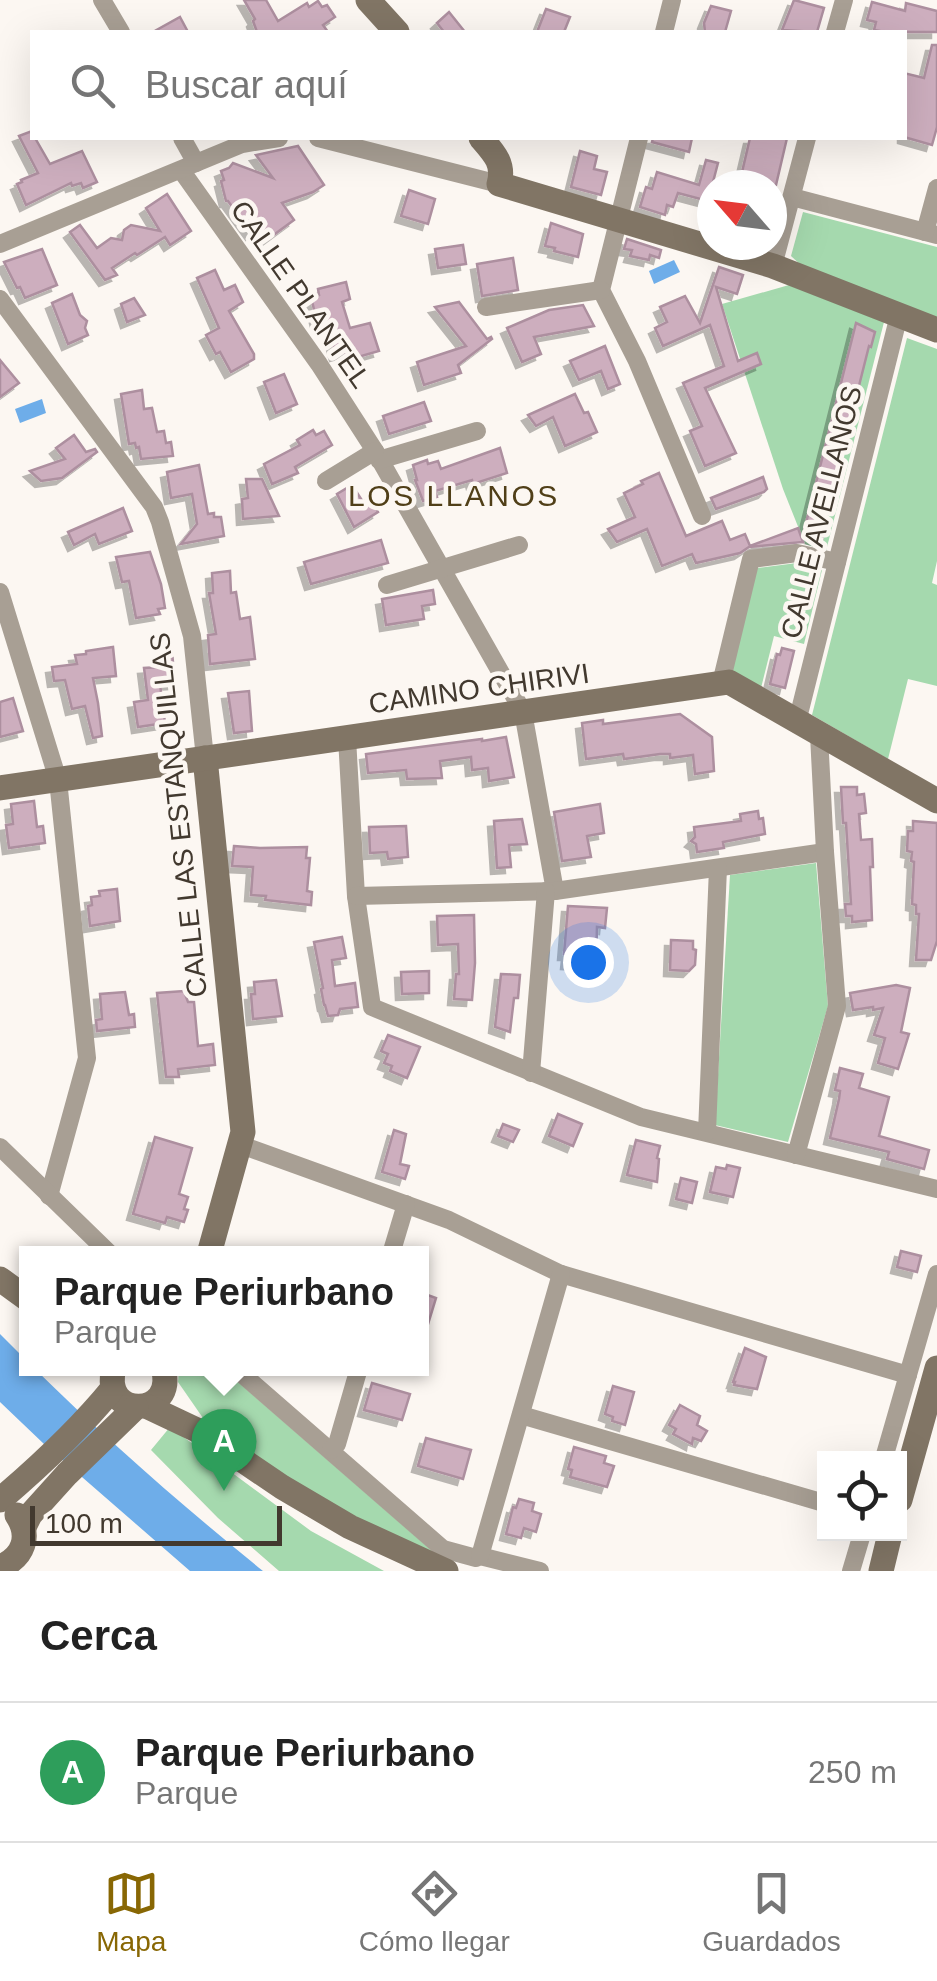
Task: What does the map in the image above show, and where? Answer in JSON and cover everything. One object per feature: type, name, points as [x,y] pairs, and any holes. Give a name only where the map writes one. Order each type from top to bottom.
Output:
[{"type":"street","points":[[102,0],[120,30]]},
{"type":"street","points":[[368,0],[395,30]]},
{"type":"street","points":[[664,30],[672,0]]},
{"type":"street","points":[[836,30],[844,0]]},
{"type":"street","name":"CALLE PLANTEL","points":[[182,140],[189,166],[377,455],[523,712],[550,891],[531,1073]]},
{"type":"street","points":[[0,244],[242,144],[267,140]]},
{"type":"street","points":[[326,140],[499,184],[773,266],[937,330]]},
{"type":"street","points":[[483,140],[499,160],[499,184]]},
{"type":"street","points":[[639,140],[601,290],[637,361],[702,516]]},
{"type":"street","points":[[773,266],[807,140]]},
{"type":"street","points":[[792,197],[931,233],[937,188]]},
{"type":"street","points":[[486,307],[601,290]]},
{"type":"street","name":"CALLE LAS ESTANQUILLAS","points":[[0,299],[154,508],[192,636],[243,1132],[211,1246]]},
{"type":"street","name":"CALLE AVELLANOS","points":[[796,1155],[837,1006],[825,852],[808,728],[837,562],[899,315]]},
{"type":"street","points":[[326,482],[377,455],[476,431]]},
{"type":"street","points":[[387,585],[518,545]]},
{"type":"street","points":[[837,562],[798,553],[751,559],[721,683],[728,682],[937,801]]},
{"type":"street","points":[[0,592],[58,780],[87,1058],[49,1196]]},
{"type":"street","name":"CAMINO CHIRIVI","points":[[0,788],[721,683]]},
{"type":"street","points":[[346,738],[356,896],[372,1008],[641,1117],[937,1189]]},
{"type":"street","points":[[356,896],[550,891],[825,852]]},
{"type":"street","points":[[706,1132],[718,868]]},
{"type":"street","points":[[240,1144],[449,1220],[561,1274],[908,1375]]},
{"type":"street","points":[[0,1147],[102,1246]]},
{"type":"street","points":[[393,1246],[406,1204]]},
{"type":"street","points":[[480,1556],[561,1274]]},
{"type":"street","points":[[886,1451],[937,1274]]},
{"type":"street","points":[[907,1475],[937,1368]]},
{"type":"street","points":[[111,1376],[122,1401],[201,1432],[350,1527],[446,1571]]},
{"type":"street","points":[[98,1426],[111,1376]]},
{"type":"street","points":[[24,1527],[59,1466],[98,1426],[158,1398],[163,1376]]},
{"type":"street","points":[[166,1376],[201,1432]]},
{"type":"street","points":[[244,1376],[443,1549],[540,1571]]},
{"type":"street","points":[[331,1450],[337,1444],[356,1376]]},
{"type":"street","points":[[521,1414],[817,1501]]},
{"type":"street","points":[[0,1566],[11,1562],[22,1550],[25,1535],[14,1511],[0,1502],[59,1466]]},
{"type":"street","points":[[851,1571],[860,1541]]},
{"type":"green space","points":[[803,212],[937,247],[937,321],[803,267],[791,256]]},
{"type":"green space","points":[[789,285],[884,322],[826,551],[805,544],[722,304]]},
{"type":"green space","points":[[907,338],[937,349],[937,561],[932,583],[937,585],[937,686],[908,679],[888,759],[812,715]]},
{"type":"green space","points":[[797,563],[822,570],[804,644],[774,636],[761,688],[731,671],[757,568]]},
{"type":"green space","points":[[816,863],[828,1006],[788,1142],[715,1125],[730,875]]},
{"type":"green space","points":[[178,1376],[231,1376],[438,1556],[435,1562],[286,1479],[205,1421],[178,1382]]},
{"type":"green space","points":[[170,1427],[311,1531],[384,1571],[279,1571],[218,1518],[151,1450]]},
{"type":"water","points":[[674,260],[680,272],[654,284],[649,271]]},
{"type":"water","points":[[42,399],[46,413],[20,423],[15,409]]},
{"type":"water","points":[[0,1334],[19,1353],[19,1376],[42,1376],[146,1473],[263,1571],[190,1571],[0,1402]]},
{"type":"building","points":[[244,0],[266,0],[278,21],[307,3],[309,7],[318,1],[322,7],[327,5],[335,17],[323,25],[327,30],[256,30]]},
{"type":"building","points":[[794,0],[824,8],[818,30],[782,30]]},
{"type":"building","points":[[872,2],[905,11],[906,3],[937,11],[937,32],[874,30],[876,22],[867,20]]},
{"type":"building","points":[[711,6],[731,11],[726,30],[705,30]]},
{"type":"building","points":[[546,9],[570,17],[565,30],[538,30]]},
{"type":"building","points":[[449,12],[463,30],[442,30],[437,23]]},
{"type":"building","points":[[180,17],[187,30],[157,30]]},
{"type":"building","points":[[932,45],[937,45],[937,127],[932,145],[907,138],[907,74],[924,78]]},
{"type":"building","points":[[30,132],[30,140],[36,140],[50,164],[82,151],[97,182],[83,188],[81,183],[71,183],[26,205],[17,184],[38,173],[19,136]]},
{"type":"building","points":[[652,140],[692,140],[689,152]]},
{"type":"building","points":[[750,140],[787,140],[780,170],[743,170]]},
{"type":"building","points":[[298,146],[324,185],[282,203],[294,220],[260,241],[226,201],[221,171],[233,163],[273,178],[256,155]]},
{"type":"building","points":[[580,151],[597,156],[594,169],[607,172],[601,195],[571,187]]},
{"type":"building","points":[[706,160],[718,163],[716,170],[703,170]]},
{"type":"building","points":[[657,172],[697,184],[697,198],[678,193],[673,207],[667,205],[665,215],[640,207],[646,187],[652,189]]},
{"type":"building","points":[[409,190],[435,199],[428,224],[401,216]]},
{"type":"building","points":[[167,194],[191,231],[170,245],[165,237],[135,253],[112,268],[117,275],[105,280],[70,232],[80,225],[97,248],[111,238],[122,240],[124,230],[131,225],[160,231],[146,208]]},
{"type":"building","points":[[551,223],[583,234],[578,257],[545,246]]},
{"type":"building","points":[[627,239],[661,250],[659,258],[630,256],[632,250],[624,249]]},
{"type":"building","points":[[463,245],[466,264],[438,268],[435,249]]},
{"type":"building","points":[[42,249],[57,285],[25,298],[4,262]]},
{"type":"building","points":[[513,258],[518,290],[482,296],[477,264]]},
{"type":"building","points":[[719,267],[743,275],[737,294],[716,287],[738,361],[757,353],[761,364],[705,388],[736,453],[705,466],[690,431],[702,426],[683,383],[724,366],[710,325],[663,346],[655,328],[667,322],[660,307],[685,296],[700,323]]},
{"type":"building","points":[[215,270],[224,290],[235,285],[243,302],[229,311],[254,354],[254,359],[231,372],[206,335],[219,328],[197,278]]},
{"type":"building","points":[[346,282],[350,299],[342,302],[350,328],[370,323],[379,351],[351,359],[349,351],[336,355],[326,319],[317,322],[311,297],[319,295],[318,289]]},
{"type":"building","points":[[72,294],[80,315],[87,321],[88,335],[68,344],[52,303]]},
{"type":"building","points":[[134,298],[145,315],[127,322],[121,304]]},
{"type":"building","points":[[459,302],[487,339],[492,339],[458,365],[461,373],[424,385],[417,362],[466,346],[435,307]]},
{"type":"building","points":[[583,305],[594,326],[534,337],[541,354],[522,362],[507,328],[549,310]]},
{"type":"building","points":[[856,323],[875,332],[822,540],[803,535]]},
{"type":"building","points":[[605,346],[620,384],[608,389],[601,371],[579,380],[570,361]]},
{"type":"building","points":[[0,360],[19,383],[0,397]]},
{"type":"building","points":[[284,374],[297,404],[276,413],[264,382]]},
{"type":"building","points":[[142,390],[144,409],[152,408],[157,432],[164,431],[173,456],[141,459],[139,447],[129,444],[121,394]]},
{"type":"building","points":[[575,394],[597,432],[565,446],[553,417],[536,426],[528,415]]},
{"type":"building","points":[[424,402],[431,421],[389,434],[383,416]]},
{"type":"building","points":[[313,430],[316,435],[324,431],[332,445],[295,467],[298,473],[272,484],[264,464],[300,445],[297,440]]},
{"type":"building","points":[[74,435],[86,452],[97,452],[62,478],[41,481],[30,471],[65,459],[56,448]]},
{"type":"building","points":[[500,448],[507,473],[435,491],[437,497],[423,501],[413,465],[438,461],[441,469]]},
{"type":"building","points":[[199,465],[208,514],[221,517],[224,536],[181,544],[197,524],[192,494],[171,498],[167,472]]},
{"type":"building","points":[[659,473],[686,536],[722,521],[730,540],[745,534],[750,546],[798,528],[803,542],[749,547],[740,553],[696,563],[692,554],[662,566],[647,529],[617,542],[608,529],[635,517],[624,493]]},
{"type":"building","points":[[763,477],[767,489],[764,492],[716,509],[711,498]]},
{"type":"building","points":[[246,479],[262,479],[279,516],[243,519],[242,499],[248,498]]},
{"type":"building","points":[[352,485],[363,502],[370,498],[378,512],[354,527],[337,494]]},
{"type":"building","points":[[123,508],[132,531],[99,544],[95,534],[74,545],[68,532]]},
{"type":"building","points":[[381,540],[388,563],[311,584],[304,562]]},
{"type":"building","points":[[150,552],[165,608],[158,609],[160,614],[136,618],[129,581],[122,582],[116,557]]},
{"type":"building","points":[[230,571],[231,593],[236,592],[240,619],[250,617],[255,659],[210,664],[208,635],[216,634],[209,593],[213,593],[212,573]]},
{"type":"building","points":[[433,590],[435,604],[422,606],[424,619],[386,625],[382,599]]},
{"type":"building","points":[[113,647],[116,676],[93,678],[102,736],[93,738],[85,706],[72,709],[65,680],[54,681],[52,667],[77,664],[75,655]]},
{"type":"building","points":[[782,648],[794,651],[785,688],[770,684]]},
{"type":"building","points":[[172,652],[175,683],[160,684],[165,723],[138,727],[134,702],[148,700],[144,668],[160,667],[158,653]]},
{"type":"building","points":[[249,691],[252,731],[234,733],[228,693]]},
{"type":"building","points":[[13,698],[23,731],[0,737],[0,702]]},
{"type":"building","points":[[680,714],[712,737],[714,771],[695,774],[693,755],[624,759],[623,754],[586,759],[582,723]]},
{"type":"building","points":[[506,737],[514,777],[489,781],[488,768],[472,770],[471,757],[440,761],[442,778],[407,779],[406,770],[368,773],[366,754]]},
{"type":"building","points":[[841,787],[857,787],[857,795],[864,794],[866,813],[859,814],[861,840],[872,839],[872,920],[852,922],[852,916],[846,916],[845,904],[851,904]]},
{"type":"building","points":[[34,801],[37,827],[43,826],[45,843],[9,848],[6,825],[13,824],[11,804]]},
{"type":"building","points":[[600,804],[604,833],[587,836],[591,857],[562,861],[554,812]]},
{"type":"building","points":[[758,811],[765,834],[723,842],[724,848],[697,852],[691,841],[695,837],[694,827],[741,821],[740,814]]},
{"type":"building","points":[[522,819],[527,844],[509,845],[511,867],[497,868],[494,821]]},
{"type":"building","points":[[913,821],[937,823],[937,941],[931,960],[916,960],[919,914],[912,904],[914,862],[912,852],[907,851]]},
{"type":"building","points":[[406,826],[408,857],[388,859],[387,852],[370,853],[369,827]]},
{"type":"building","points":[[234,846],[307,847],[307,891],[312,892],[311,905],[251,895],[253,867],[232,866]]},
{"type":"building","points":[[117,889],[120,921],[90,926],[91,897],[100,896],[99,891]]},
{"type":"building","points":[[568,906],[607,908],[605,928],[597,927],[596,965],[567,963],[568,954],[564,954]]},
{"type":"building","points":[[474,915],[472,1000],[454,999],[459,974],[458,944],[438,945],[437,916]]},
{"type":"building","points":[[342,937],[346,958],[332,960],[335,986],[355,983],[358,1007],[340,1009],[338,1015],[328,1016],[314,942]]},
{"type":"building","points":[[671,940],[693,941],[695,965],[689,971],[670,970]]},
{"type":"building","points":[[429,971],[429,993],[402,994],[401,972]]},
{"type":"building","points":[[501,974],[520,975],[510,1032],[495,1027]]},
{"type":"building","points":[[276,980],[282,1016],[253,1019],[254,982]]},
{"type":"building","points":[[896,985],[910,988],[901,1032],[909,1034],[898,1069],[878,1063],[885,1038],[874,1035],[883,1008],[853,1010],[850,993]]},
{"type":"building","points":[[184,991],[188,1002],[194,1002],[198,1046],[213,1044],[215,1065],[178,1069],[179,1077],[166,1077],[157,993]]},
{"type":"building","points":[[125,992],[135,1027],[97,1031],[96,1020],[102,1019],[100,994]]},
{"type":"building","points":[[388,1035],[420,1047],[407,1078],[390,1071],[392,1066],[384,1063],[388,1054],[381,1051]]},
{"type":"building","points":[[840,1068],[863,1074],[859,1088],[889,1097],[879,1136],[929,1150],[924,1169],[887,1159],[889,1152],[830,1138],[839,1099],[840,1091],[835,1090]]},
{"type":"building","points":[[558,1114],[582,1124],[573,1146],[549,1136]]},
{"type":"building","points":[[503,1124],[519,1130],[513,1142],[498,1136]]},
{"type":"building","points":[[394,1130],[406,1134],[400,1164],[409,1166],[405,1179],[382,1172]]},
{"type":"building","points":[[155,1137],[192,1148],[179,1194],[188,1197],[184,1222],[167,1217],[165,1223],[133,1214]]},
{"type":"building","points":[[636,1140],[660,1146],[657,1182],[627,1175]]},
{"type":"building","points":[[727,1165],[740,1168],[733,1197],[710,1192],[716,1167],[726,1169]]},
{"type":"building","points":[[681,1178],[697,1182],[692,1203],[676,1199]]},
{"type":"building","points":[[901,1251],[921,1256],[917,1272],[897,1267]]},
{"type":"building","points":[[429,1296],[436,1298],[429,1321]]},
{"type":"building","points":[[745,1348],[766,1357],[757,1389],[733,1382]]},
{"type":"building","points":[[372,1383],[410,1394],[402,1420],[364,1410]]},
{"type":"building","points":[[613,1386],[634,1392],[625,1425],[605,1414]]},
{"type":"building","points":[[680,1405],[700,1416],[697,1425],[707,1431],[701,1441],[693,1438],[692,1444],[673,1434],[676,1429],[669,1425]]},
{"type":"building","points":[[426,1438],[471,1450],[463,1479],[418,1466]]},
{"type":"building","points":[[574,1447],[606,1456],[604,1463],[614,1466],[607,1487],[570,1477],[572,1470],[568,1469]]},
{"type":"building","points":[[519,1499],[534,1503],[532,1511],[541,1514],[536,1532],[524,1528],[521,1538],[506,1534]]},
{"type":"place","name":"Parque Periurbano","points":[[224,1491]]},
{"type":"district","name":"LOS LLANOS","points":[[454,496]]}]
